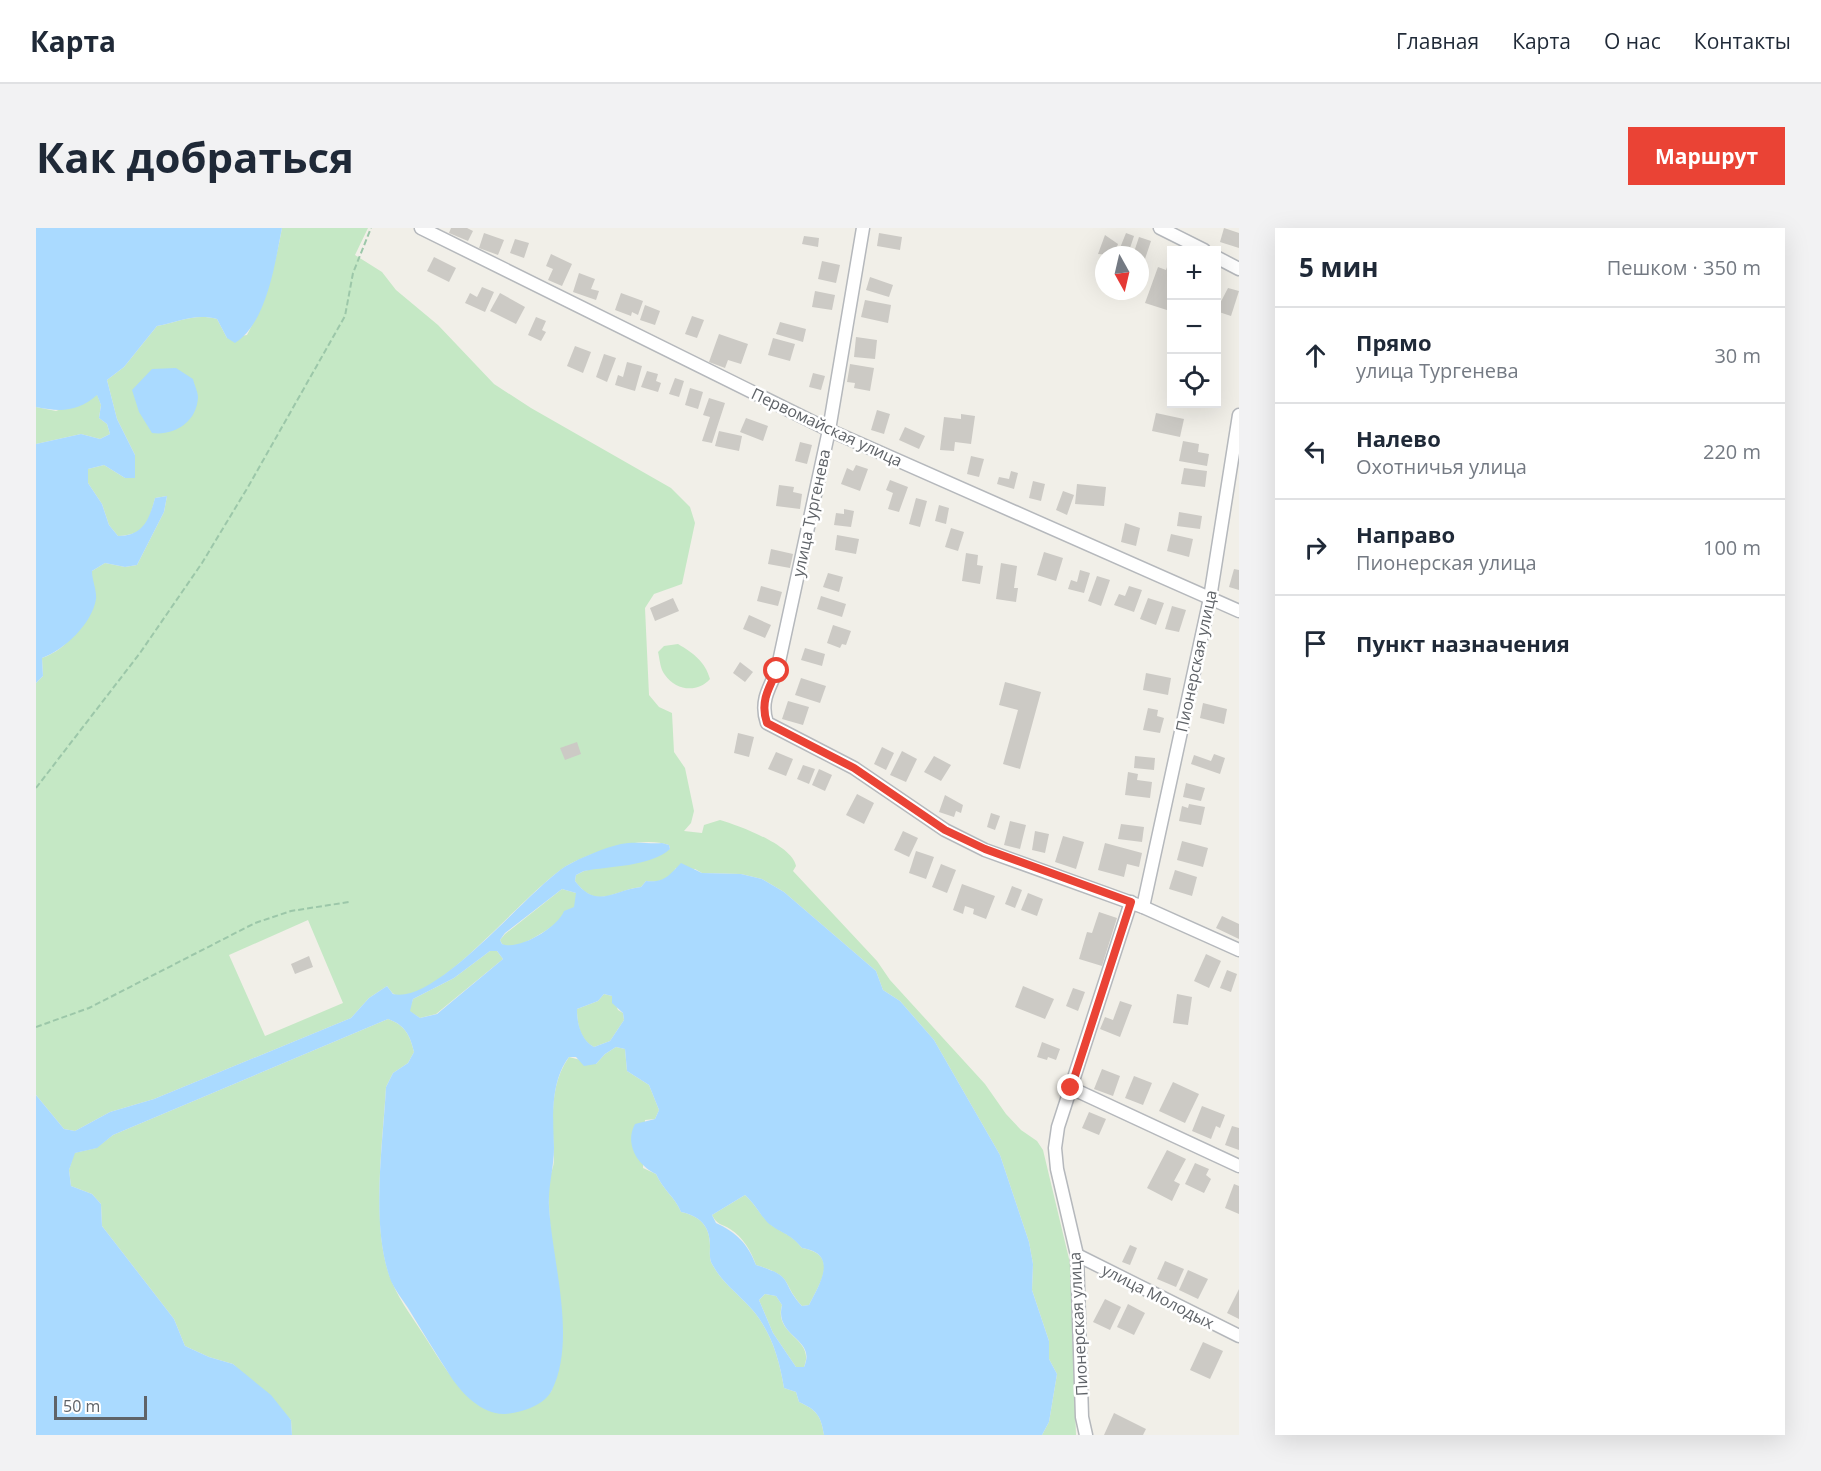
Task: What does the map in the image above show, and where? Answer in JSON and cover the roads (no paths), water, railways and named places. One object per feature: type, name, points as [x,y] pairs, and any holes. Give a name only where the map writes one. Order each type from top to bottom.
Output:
[{"type":"street","name":"Первомайская улица","points":[[421,228],[829,430],[1239,611]]},
{"type":"street","name":"улица Тургенева","points":[[863,228],[829,430],[777,671],[764,699],[762,710],[767,723],[854,768],[937,824],[985,849],[1137,904]]},
{"type":"street","points":[[1160,228],[1196,246]]},
{"type":"street","points":[[1221,260],[1239,269]]},
{"type":"street","name":"Пионерская улица","points":[[1086,1435],[1082,1417],[1077,1255],[1055,1148],[1058,1127],[1137,904],[1210,598],[1239,415]]},
{"type":"street","points":[[1137,904],[1239,950]]},
{"type":"street","points":[[1071,1088],[1239,1166]]},
{"type":"street","name":"улица Молодых","points":[[1077,1255],[1239,1336]]},
{"type":"water","points":[[36,228],[282,228],[268,291],[255,322],[246,334],[235,343],[227,338],[217,319],[209,317],[157,326],[124,367],[107,380],[117,419],[135,455],[135,478],[125,478],[104,465],[88,469],[88,483],[102,504],[109,525],[118,536],[133,533],[144,525],[155,498],[167,496],[164,512],[137,565],[125,567],[105,563],[92,571],[96,599],[89,618],[68,642],[42,658],[43,676],[36,683],[36,444],[81,434],[100,439],[110,434],[107,424],[99,418],[101,405],[97,395],[76,408],[53,410],[36,407]]},
{"type":"water","points":[[176,368],[193,379],[198,395],[197,406],[189,421],[176,430],[152,433],[139,412],[132,390],[152,369]]},
{"type":"water","points":[[662,843],[669,845],[670,849],[662,855],[641,863],[584,871],[576,875],[575,881],[591,895],[606,896],[641,887],[646,881],[658,881],[670,874],[681,863],[702,873],[741,874],[762,879],[784,892],[876,971],[883,990],[900,1001],[934,1040],[1000,1155],[1029,1242],[1033,1264],[1032,1290],[1049,1341],[1049,1359],[1057,1374],[1049,1422],[1042,1435],[824,1435],[817,1414],[799,1402],[796,1392],[784,1388],[776,1353],[761,1321],[712,1264],[710,1239],[703,1223],[694,1216],[681,1212],[656,1174],[644,1166],[635,1153],[631,1139],[635,1124],[655,1119],[659,1110],[649,1085],[627,1071],[625,1049],[616,1047],[596,1064],[584,1066],[576,1057],[569,1057],[558,1078],[553,1113],[554,1155],[549,1206],[563,1324],[559,1370],[552,1390],[538,1404],[518,1412],[497,1413],[481,1407],[461,1390],[451,1377],[394,1288],[385,1259],[381,1236],[379,1185],[386,1087],[393,1073],[408,1063],[414,1052],[406,1031],[399,1024],[388,1019],[113,1135],[97,1148],[75,1153],[69,1170],[71,1186],[92,1194],[101,1204],[102,1226],[174,1319],[185,1346],[209,1357],[233,1364],[271,1395],[291,1420],[292,1435],[36,1435],[36,1095],[64,1129],[75,1131],[110,1112],[154,1099],[351,1018],[369,998],[387,986],[393,994],[412,993],[457,965],[549,879],[566,866],[593,853],[621,844]],"holes":[[[562,889],[576,893],[574,907],[564,911],[554,924],[537,936],[528,941],[509,945],[502,944],[500,940],[505,933]],[[490,951],[497,951],[503,959],[437,1014],[420,1018],[410,1011],[413,999],[454,978]],[[604,994],[612,996],[612,1003],[623,1013],[624,1020],[610,1041],[594,1047],[581,1031],[577,1009],[598,1001]],[[745,1195],[771,1226],[793,1239],[802,1248],[820,1256],[824,1270],[809,1305],[802,1306],[782,1277],[769,1269],[756,1265],[740,1240],[730,1230],[716,1223],[712,1215]],[[765,1294],[776,1296],[782,1305],[781,1316],[784,1325],[805,1350],[804,1367],[796,1367],[773,1333],[759,1300]]]}]
